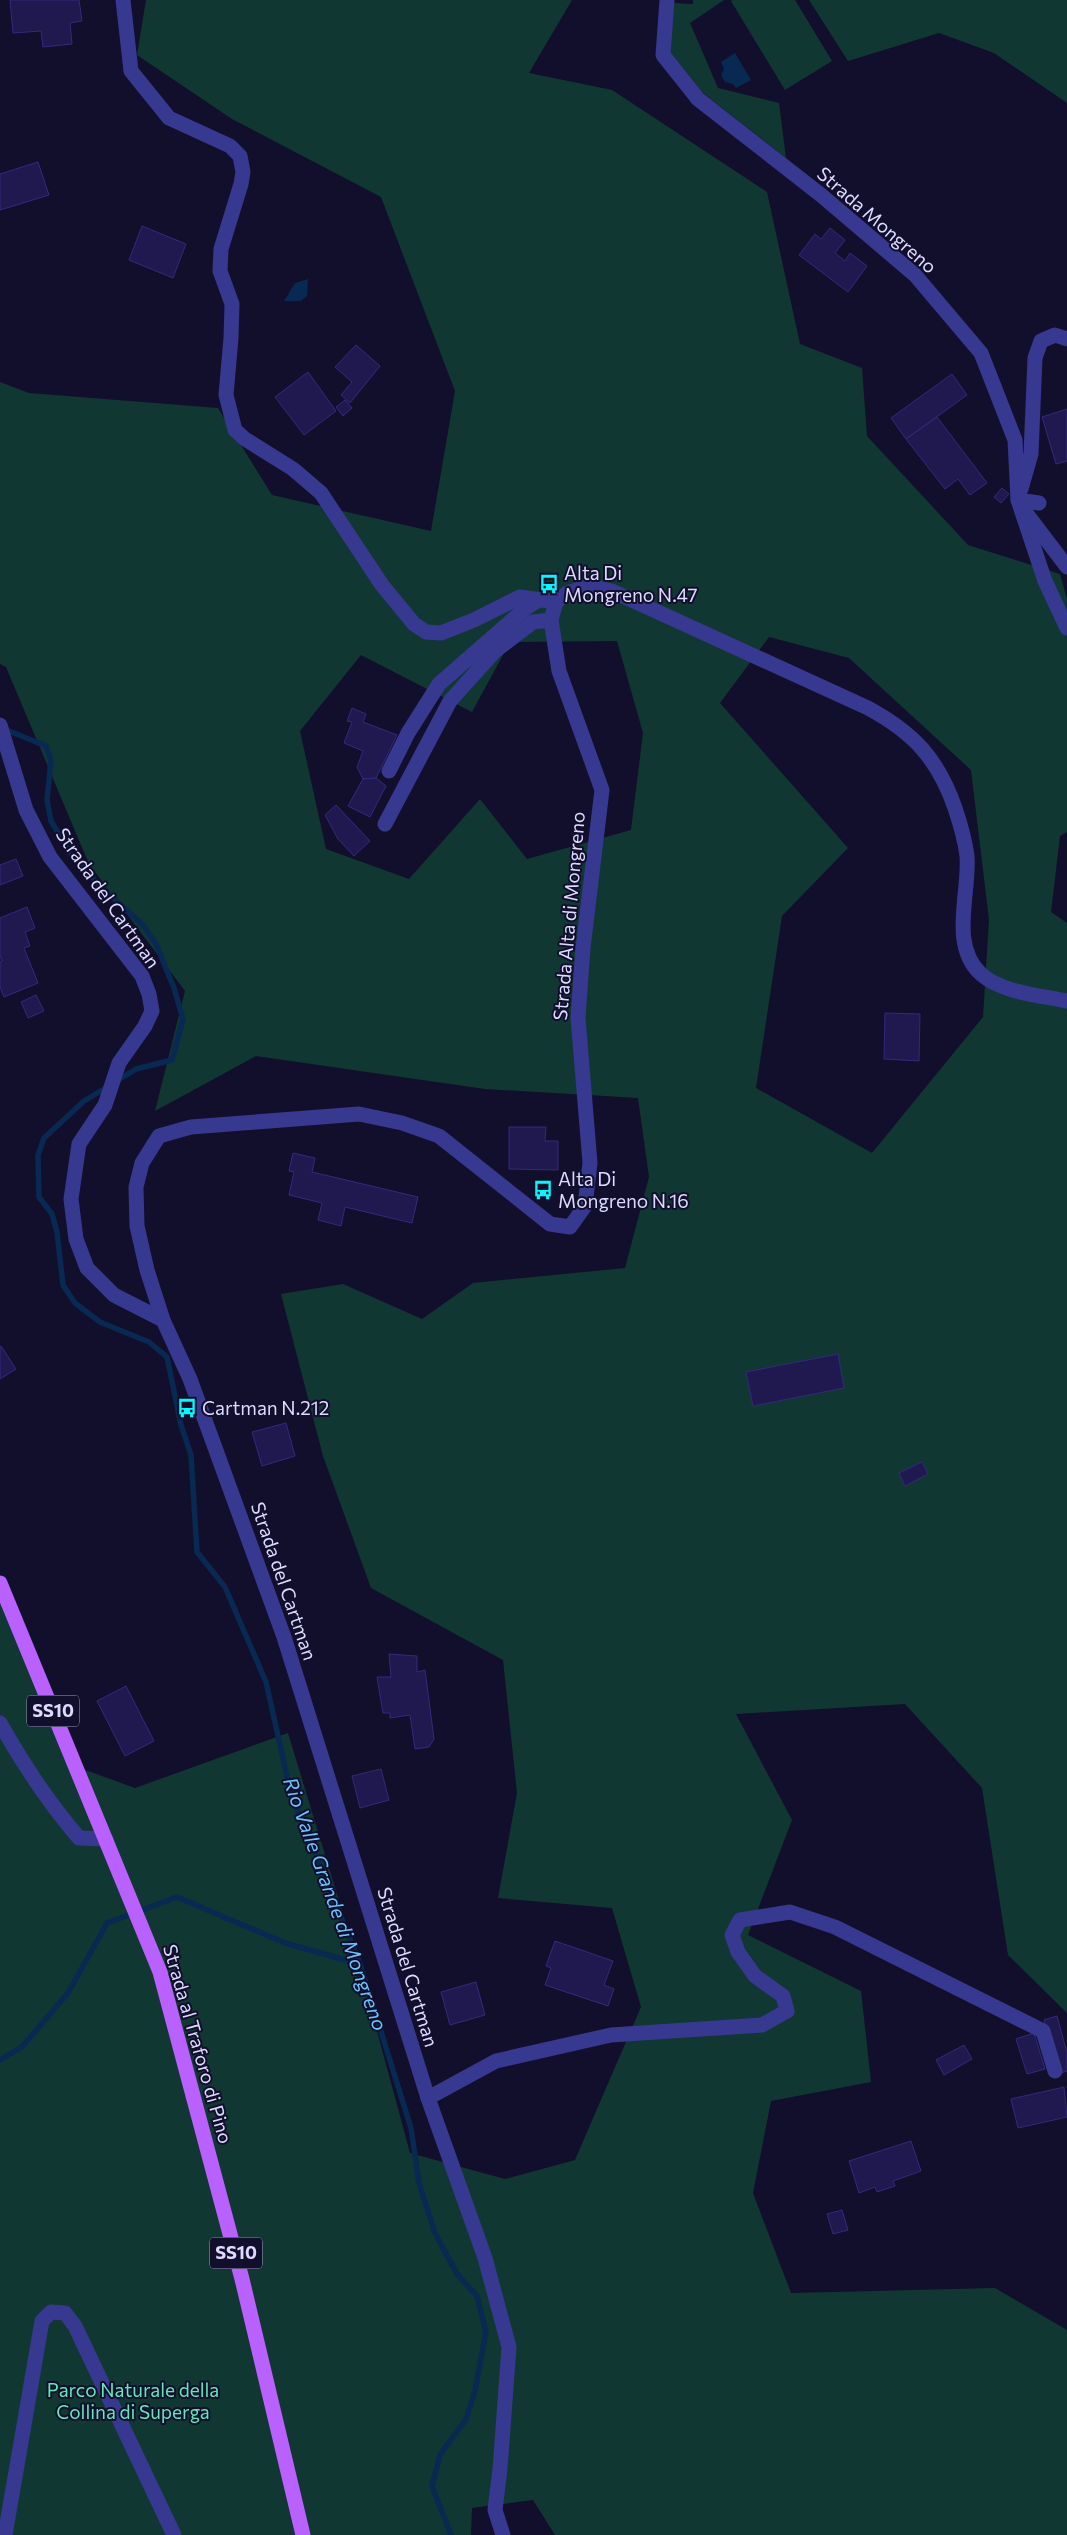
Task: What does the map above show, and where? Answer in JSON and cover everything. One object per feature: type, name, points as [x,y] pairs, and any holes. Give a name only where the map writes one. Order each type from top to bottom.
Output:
[{"type":"main road","name":"Strada al Traforo di Pino","points":[[0,1583],[160,1972],[242,2279],[303,2535]]},
{"type":"street","points":[[123,0],[131,71],[169,118],[230,146],[240,156],[241,184],[222,249],[220,271],[232,304],[226,396],[235,430],[245,439],[293,469],[321,493],[382,585],[414,624],[426,632],[441,634],[520,597],[556,602],[566,593],[590,586],[612,591],[895,722],[933,760],[947,787],[959,822],[967,856],[964,937],[970,957],[979,972],[996,984],[1067,1001]]},
{"type":"street","name":"Strada Mongreno","points":[[667,0],[663,55],[698,99],[821,196],[915,275],[981,353],[1015,440],[1019,503],[1045,580],[1067,628]]},
{"type":"street","points":[[1019,503],[1031,454],[1035,358],[1041,341],[1055,335],[1067,339]]},
{"type":"street","points":[[1019,503],[1039,503]]},
{"type":"street","points":[[1019,503],[1067,567]]},
{"type":"street","points":[[389,770],[408,733],[439,684],[526,608],[540,599]]},
{"type":"street","name":"Strada Alta di Mongreno","points":[[163,1320],[141,1244],[136,1187],[142,1163],[158,1136],[191,1127],[359,1114],[402,1123],[439,1136],[550,1224],[570,1228],[585,1206],[590,1163],[578,1018],[583,948],[602,790],[560,671],[550,620],[556,602]]},
{"type":"street","points":[[385,824],[450,701],[495,651],[533,622],[550,620]]},
{"type":"street","name":"Strada del Cartman","points":[[0,725],[26,810],[50,856],[142,976],[149,994],[152,1011],[145,1026],[119,1063],[105,1105],[79,1144],[71,1199],[76,1239],[87,1268],[114,1296],[163,1320],[190,1379],[284,1637],[428,2098],[485,2258],[509,2347],[500,2469],[494,2510],[503,2535]]},
{"type":"street","points":[[0,1723],[24,1765],[56,1812],[79,1838],[106,1838]]},
{"type":"street","points":[[428,2098],[496,2061],[582,2040],[629,2034],[762,2025],[787,2011],[783,1996],[755,1976],[738,1952],[732,1935],[740,1920],[790,1912],[835,1927],[1043,2032],[1054,2072]]},
{"type":"street","points":[[4,2535],[42,2321],[51,2312],[65,2313],[75,2326],[174,2535]]},
{"type":"green space","name":"Parco Naturale della Collina di Superga","points":[[146,0],[572,0],[529,73],[612,90],[767,192],[800,344],[862,368],[867,436],[968,545],[1060,574],[1067,599],[1067,832],[1060,836],[1051,912],[1067,923],[1067,2013],[1008,1955],[982,1788],[905,1704],[736,1714],[792,1820],[748,1935],[861,1991],[871,2082],[771,2101],[753,2193],[791,2293],[995,2288],[1067,2330],[1067,2535],[555,2535],[533,2500],[472,2508],[471,2535],[0,2535],[0,1598],[66,1763],[135,1788],[288,1733],[364,1983],[410,2153],[505,2179],[575,2160],[641,2007],[612,1908],[498,1898],[517,1793],[503,1660],[371,1588],[323,1456],[281,1294],[343,1284],[422,1319],[473,1283],[625,1268],[649,1177],[638,1098],[485,1089],[256,1056],[155,1111],[185,991],[89,864],[6,667],[0,664],[0,382],[29,393],[218,408],[272,495],[431,531],[455,391],[381,197],[232,119],[137,55]],"holes":[[[769,637],[849,658],[971,770],[989,920],[983,1017],[872,1153],[756,1088],[782,916],[848,848],[720,703]],[[617,641],[643,733],[631,830],[527,859],[480,799],[409,879],[326,849],[300,731],[361,655],[472,712],[510,642]]]},
{"type":"green space","points":[[693,0],[724,0],[690,23],[718,88],[779,103],[786,158],[703,93],[670,52],[673,3],[693,4]]},
{"type":"green space","points":[[795,0],[832,61],[785,90],[731,1]]},
{"type":"green space","points":[[809,0],[1067,0],[1067,103],[994,53],[939,33],[848,61]]},
{"type":"water","points":[[735,53],[751,80],[736,88],[733,84],[725,82],[721,75],[724,69],[721,62]]},
{"type":"water","points":[[308,279],[307,296],[301,301],[284,301],[295,283]]},
{"type":"building","points":[[10,0],[79,0],[82,21],[70,23],[72,44],[43,47],[41,31],[13,33]]},
{"type":"building","points":[[38,162],[49,195],[0,210],[0,174]]},
{"type":"building","points":[[142,226],[186,244],[173,278],[129,260]]},
{"type":"building","points":[[830,228],[845,240],[835,253],[845,261],[850,253],[867,266],[848,292],[799,255],[815,234],[821,239]]},
{"type":"building","points":[[356,345],[380,366],[350,403],[341,395],[352,382],[335,367]]},
{"type":"building","points":[[308,372],[336,411],[304,435],[275,397]]},
{"type":"building","points":[[952,374],[967,395],[906,439],[891,418]]},
{"type":"building","points":[[345,400],[352,408],[343,416],[336,407]]},
{"type":"building","points":[[1067,409],[1067,461],[1056,464],[1042,417]]},
{"type":"building","points":[[937,417],[987,483],[970,495],[958,479],[945,489],[906,439]]},
{"type":"building","points":[[1002,488],[1009,494],[1001,503],[994,497]]},
{"type":"building","points":[[352,708],[366,714],[363,722],[397,735],[376,778],[363,779],[357,767],[363,751],[344,743],[352,722],[347,721]]},
{"type":"building","points":[[376,778],[386,786],[370,817],[348,806],[363,779]]},
{"type":"building","points":[[336,805],[370,841],[354,856],[338,839],[325,815]]},
{"type":"building","points":[[16,859],[23,876],[0,885],[0,865]]},
{"type":"building","points":[[27,907],[35,928],[25,932],[30,946],[24,948],[38,983],[4,997],[0,987],[0,962],[2,961],[0,956],[0,918]]},
{"type":"building","points":[[36,995],[44,1011],[28,1018],[21,1002]]},
{"type":"building","points":[[885,1013],[920,1014],[919,1061],[884,1059]]},
{"type":"building","points":[[509,1127],[546,1127],[545,1141],[558,1141],[558,1170],[509,1169]]},
{"type":"building","points":[[293,1153],[315,1158],[312,1172],[418,1197],[412,1223],[345,1207],[341,1226],[318,1220],[322,1203],[289,1195],[294,1172],[289,1171]]},
{"type":"building","points":[[0,1347],[16,1369],[0,1379]]},
{"type":"building","points":[[838,1354],[844,1388],[753,1406],[746,1372]]},
{"type":"building","points":[[286,1423],[295,1456],[262,1466],[252,1432]]},
{"type":"building","points":[[922,1462],[928,1474],[905,1486],[899,1473]]},
{"type":"building","points":[[389,1654],[417,1656],[417,1672],[425,1670],[434,1739],[429,1747],[415,1749],[410,1715],[390,1718],[390,1713],[383,1713],[377,1677],[391,1677]]},
{"type":"building","points":[[126,1686],[154,1741],[125,1756],[97,1701]]},
{"type":"building","points":[[381,1769],[389,1800],[360,1808],[352,1776]]},
{"type":"building","points":[[555,1941],[613,1961],[604,1985],[614,1989],[608,2006],[545,1985],[551,1968],[546,1966]]},
{"type":"building","points":[[476,1982],[485,2015],[450,2025],[441,1992]]},
{"type":"building","points":[[1057,2016],[1067,2053],[1067,2071],[1058,2074],[1044,2020]]},
{"type":"building","points":[[1034,2033],[1045,2069],[1027,2074],[1016,2039]]},
{"type":"building","points":[[964,2045],[972,2059],[944,2075],[936,2060]]},
{"type":"building","points":[[1064,2087],[1067,2117],[1018,2128],[1011,2099]]},
{"type":"building","points":[[911,2141],[921,2171],[893,2181],[895,2186],[877,2192],[875,2187],[859,2193],[849,2161]]},
{"type":"building","points":[[842,2210],[848,2230],[833,2234],[827,2214]]},
{"type":"waterway","name":"Rio Valle Grande di Mongreno","points":[[4,729],[46,746],[51,760],[47,800],[51,821],[70,853],[100,886],[143,925],[156,944],[174,988],[183,1019],[172,1060],[136,1069],[115,1082]]},
{"type":"waterway","name":"Rio Valle Grande di Mongreno","points":[[107,1087],[84,1101],[44,1138],[38,1155],[39,1197],[52,1214],[57,1232],[63,1285],[75,1303],[100,1322],[149,1342],[167,1357],[181,1425],[191,1455],[197,1552],[225,1587],[266,1682],[291,1794],[360,1964],[411,2128],[419,2183],[435,2233],[457,2274],[477,2296],[486,2332],[475,2391],[466,2419],[440,2455],[432,2486],[451,2535]]},
{"type":"waterway","points":[[0,2060],[22,2047],[68,1993],[107,1923],[177,1897],[285,1943],[360,1964]]},
{"type":"place","name":"Alta Di Mongreno N.47","points":[[549,584]]},
{"type":"place","name":"Alta Di Mongreno N.16","points":[[543,1190]]},
{"type":"place","name":"Cartman N.212","points":[[187,1408]]}]
